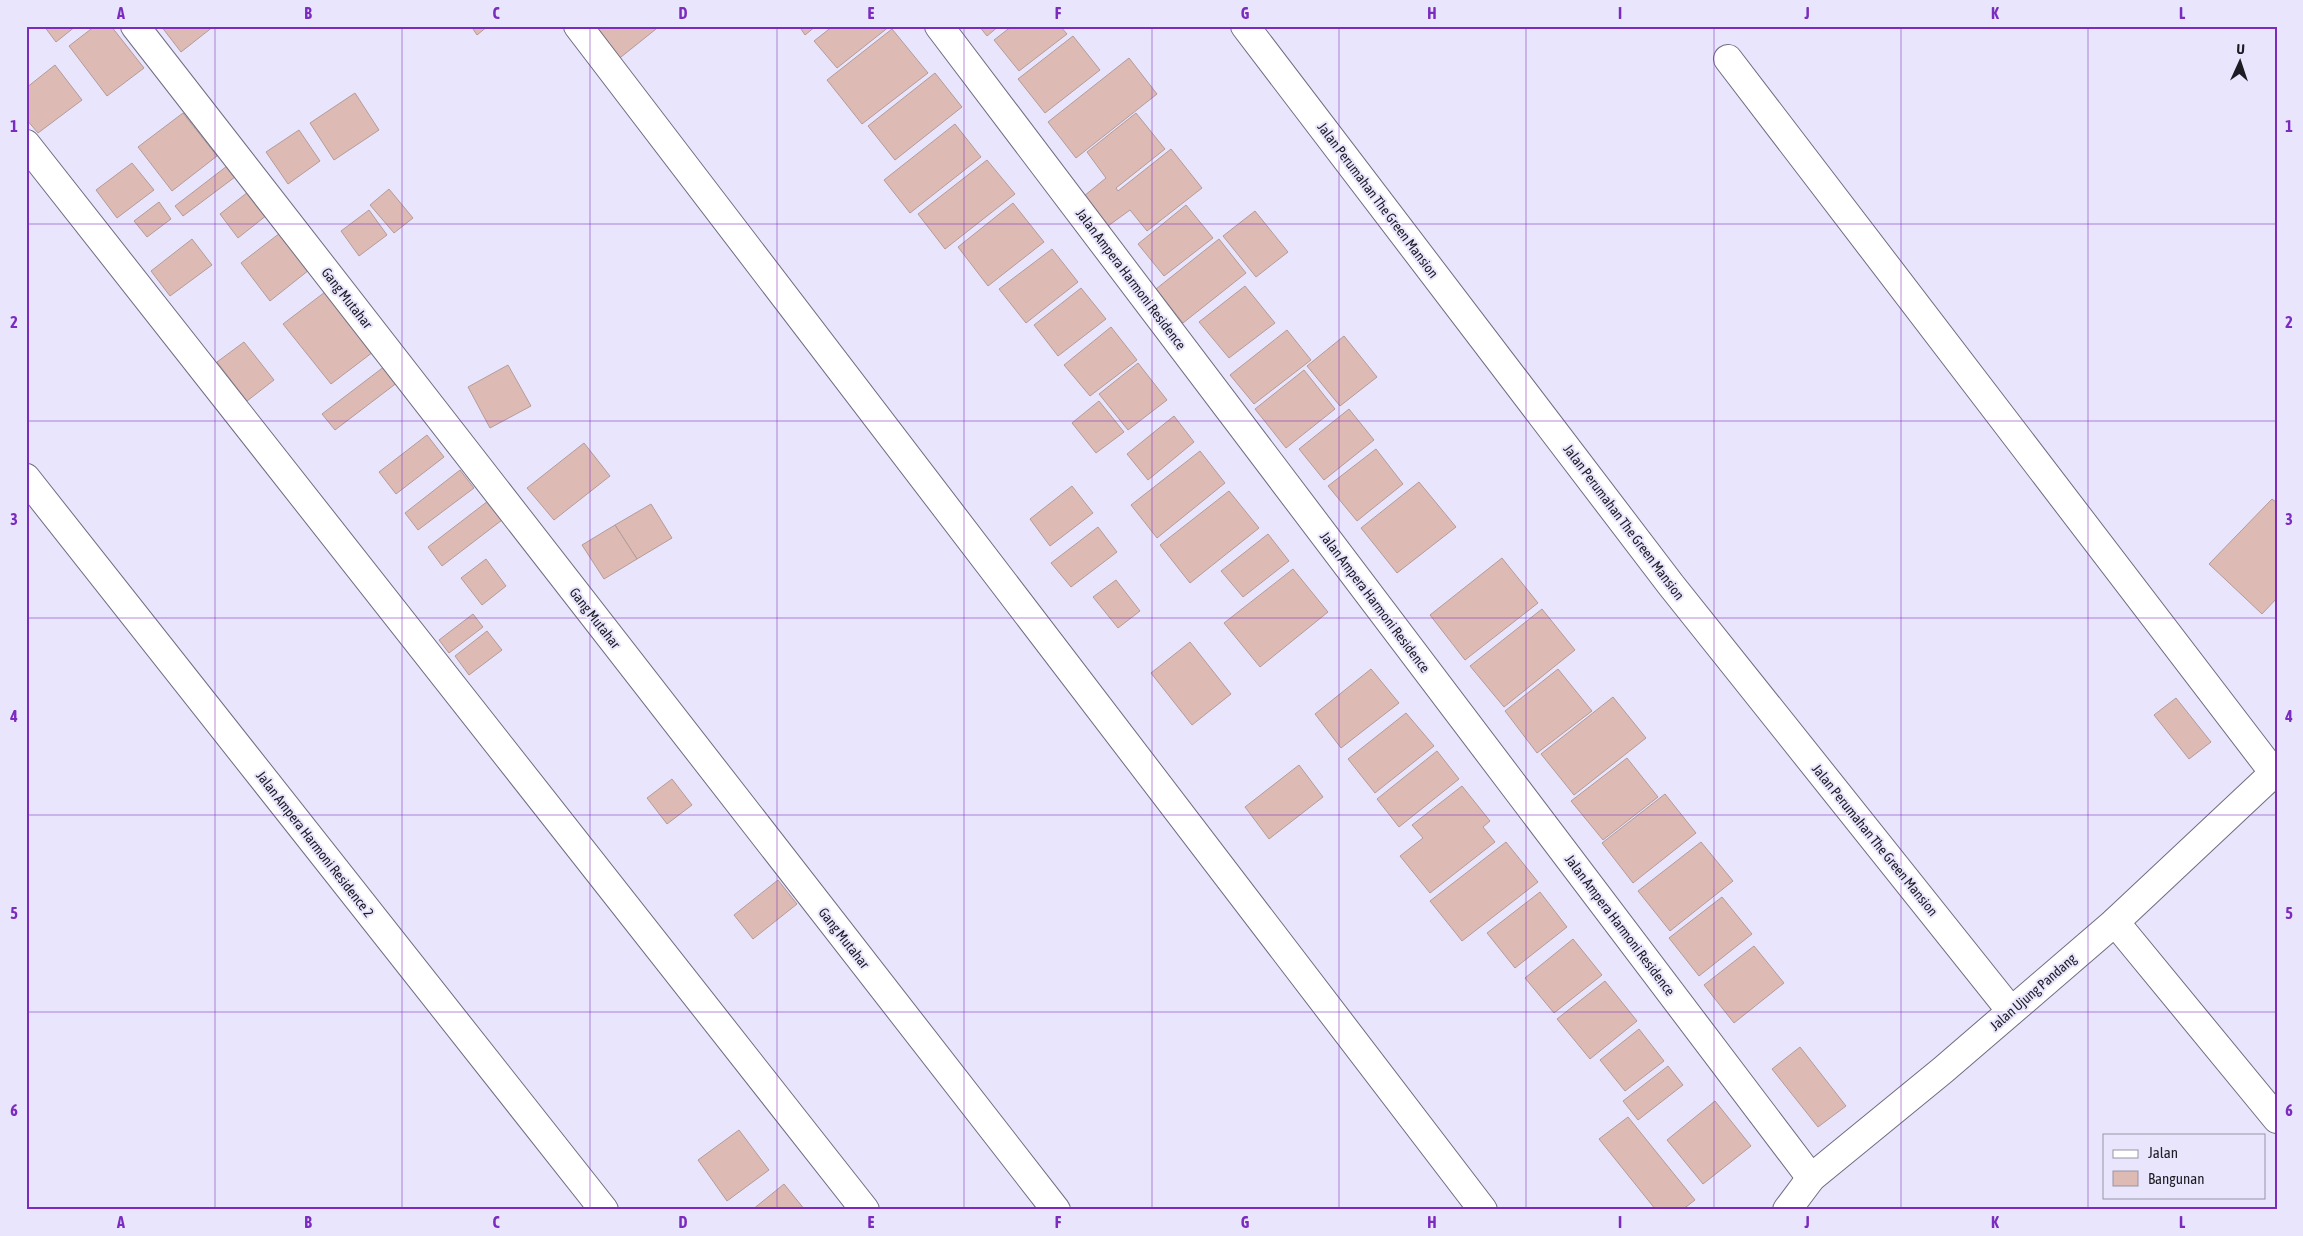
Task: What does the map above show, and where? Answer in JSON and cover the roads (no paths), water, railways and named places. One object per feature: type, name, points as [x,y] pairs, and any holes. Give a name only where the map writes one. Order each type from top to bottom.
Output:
[{"type":"street","name":"Gang Mutahar","points":[[135,26],[1056,1210]]},
{"type":"street","points":[[578,26],[1483,1210]]},
{"type":"street","name":"Jalan Ampera Harmoni Residence","points":[[939,26],[1811,1178]]},
{"type":"street","name":"Jalan Perumahan The Green Mansion","points":[[1245,26],[1671,585],[2011,1011]]},
{"type":"street","points":[[1728,59],[2275,771]]},
{"type":"street","points":[[26,144],[865,1210]]},
{"type":"street","name":"Jalan Ampera Harmoni Residence 2","points":[[26,478],[604,1210]]},
{"type":"street","name":"Jalan Ujung Pandang","points":[[1787,1210],[1811,1178],[2115,922],[2275,771]]},
{"type":"street","points":[[2115,922],[2277,1119]]}]
